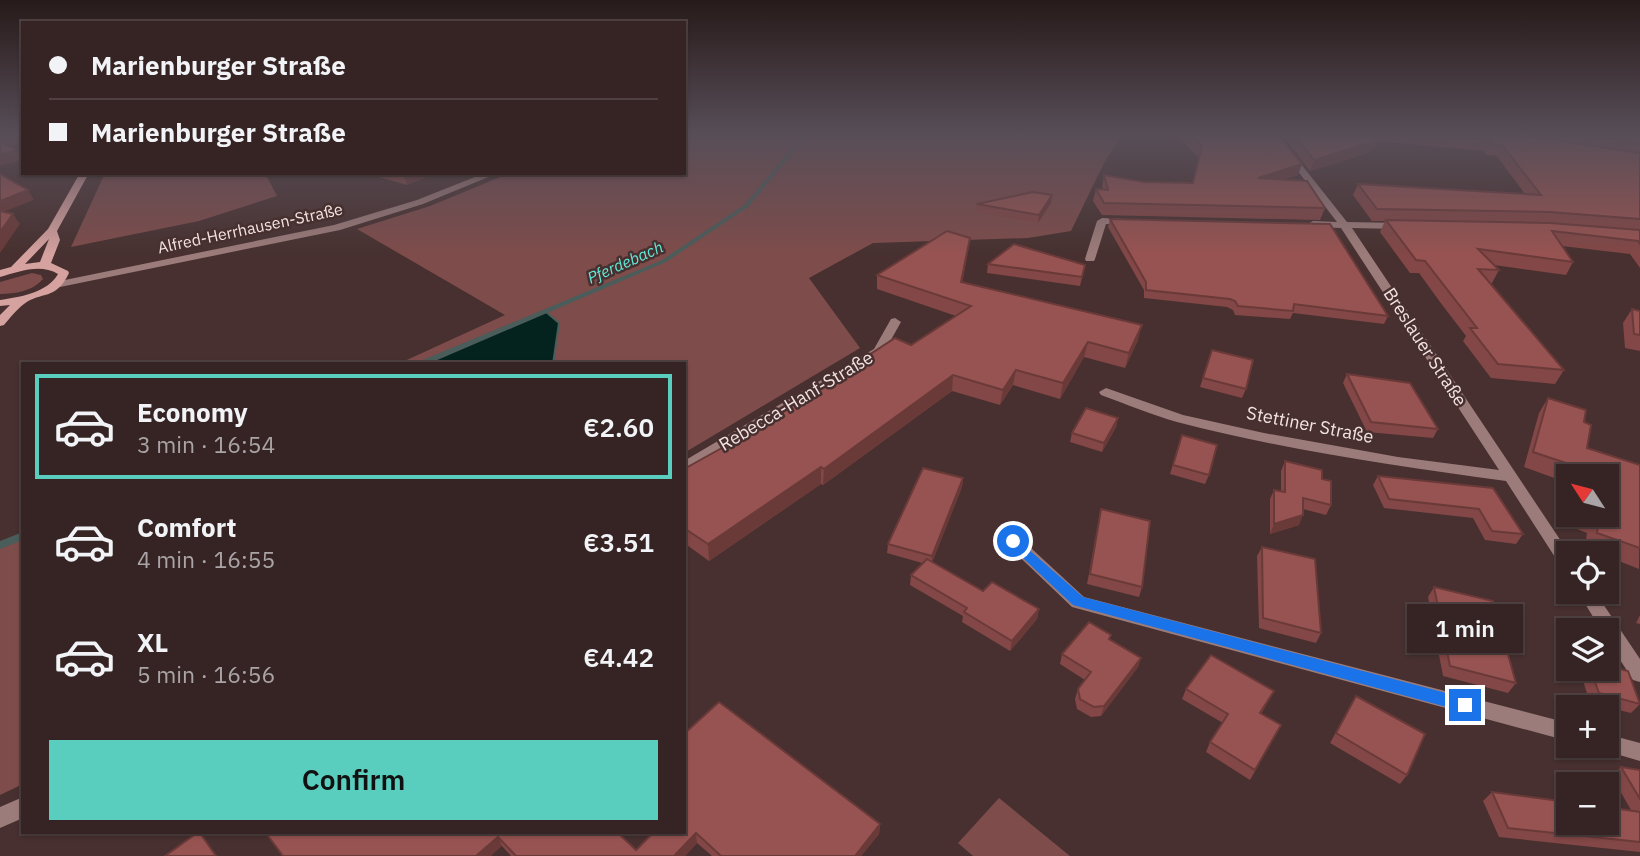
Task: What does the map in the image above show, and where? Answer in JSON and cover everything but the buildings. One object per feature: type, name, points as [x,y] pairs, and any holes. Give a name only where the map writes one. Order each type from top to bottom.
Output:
[{"type":"main road","points":[[15,269],[52,231],[84,175]]},
{"type":"main road","points":[[44,266],[55,240],[52,231]]},
{"type":"main road","points":[[0,274],[15,269],[44,266],[55,267],[64,273],[55,285],[21,299],[0,303]]},
{"type":"main road","points":[[0,322],[21,299]]},
{"type":"street","name":"Alfred-Herrhausen-Straße","points":[[55,285],[329,229],[420,202],[489,175]]},
{"type":"street","name":"Breslauer Straße","points":[[1305,175],[1344,224],[1556,546]]},
{"type":"street","points":[[1090,259],[1102,221],[1143,223]]},
{"type":"street","points":[[1298,224],[1410,226]]},
{"type":"street","name":"Alfred-Herrhausen-Straße","points":[[64,273],[112,267],[131,268]]},
{"type":"street","name":"Rebecca-Hanf-Straße","points":[[686,467],[878,351],[895,322]]},
{"type":"street","name":"Stettiner Straße","points":[[1106,392],[1179,418],[1277,439],[1384,460],[1511,477]]},
{"type":"street","points":[[1013,541],[1078,602],[1556,729]]},
{"type":"street","points":[[1594,604],[1640,674]]},
{"type":"street","points":[[1619,746],[1640,752]]},
{"type":"street","points":[[0,818],[21,808]]},
{"type":"shaded area","points":[[104,175],[266,175],[277,196],[199,221],[71,247]]},
{"type":"shaded area","points":[[505,175],[1098,175],[1071,231],[1028,238],[873,243],[809,278],[860,348],[686,452],[686,362],[402,362],[505,315],[357,229],[430,206]]},
{"type":"shaded area","points":[[32,273],[41,275],[43,279],[23,291],[0,294],[0,282]]},
{"type":"shaded area","points":[[21,536],[21,785],[0,795],[0,548]]},
{"type":"shaded area","points":[[999,798],[1070,856],[973,856],[958,843]]},
{"type":"water","points":[[545,311],[559,323],[553,362],[426,362]]},
{"type":"waterway","name":"Pferdebach","points":[[426,362],[664,261],[746,206],[772,175]]},
{"type":"waterway","name":"Pferdebach","points":[[0,545],[21,537]]},
{"type":"route","points":[[1013,541],[1078,602],[1465,705]]}]
